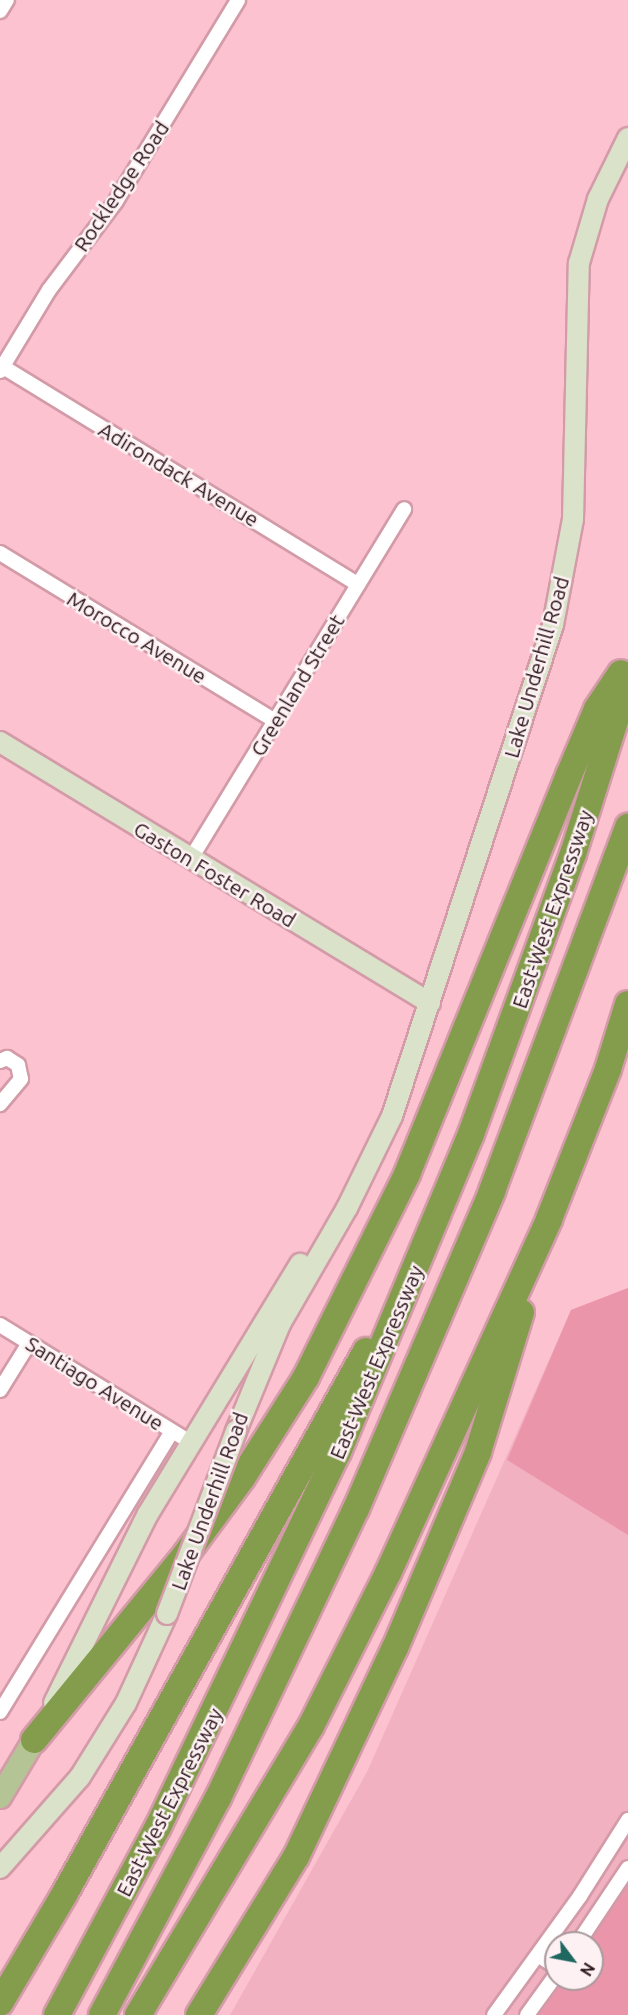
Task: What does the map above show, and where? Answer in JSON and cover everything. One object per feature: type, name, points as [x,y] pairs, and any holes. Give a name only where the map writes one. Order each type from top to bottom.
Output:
[{"type":"highway","points":[[34,1740],[186,1554],[242,1478],[306,1377],[407,1174],[597,709],[628,663]]},
{"type":"highway","name":"East-West Expressway","points":[[57,2015],[158,1827],[338,1452],[471,1134],[527,983],[628,680]]},
{"type":"highway","name":"East-West Expressway","points":[[102,2015],[218,1798],[356,1509],[492,1191],[628,827]]},
{"type":"highway","points":[[138,2015],[310,1726],[388,1573],[549,1219],[608,1069],[628,1004]]},
{"type":"highway","points":[[199,2015],[296,1857],[395,1648],[478,1452],[549,1219]]},
{"type":"highway","points":[[0,2003],[65,1893],[359,1362],[405,1294]]},
{"type":"main road","name":"Lake Underhill Road","points":[[0,1868],[80,1777],[126,1703],[167,1614],[236,1431],[280,1324],[346,1208],[392,1116],[555,615],[573,519],[579,263],[598,199],[628,138]]},
{"type":"main road","name":"Gaston Foster Road","points":[[1,745],[430,1003]]},
{"type":"main road","name":"Lake Underhill Road","points":[[0,1797],[34,1740],[148,1514],[190,1442],[392,1116]]},
{"type":"street","points":[[0,11],[7,0]]},
{"type":"street","name":"Rockledge Road","points":[[1,367],[49,290],[116,201],[238,0]]},
{"type":"street","name":"Adirondack Avenue","points":[[1,367],[358,584]]},
{"type":"street","name":"Greenland Street","points":[[190,860],[404,509]]},
{"type":"street","name":"Morocco Avenue","points":[[0,553],[275,721]]},
{"type":"street","points":[[0,1061],[7,1058],[18,1065],[21,1079],[0,1104]]},
{"type":"street","name":"Santiago Avenue","points":[[0,1325],[190,1442]]},
{"type":"street","points":[[0,1390],[29,1343]]},
{"type":"street","points":[[0,1712],[172,1431]]},
{"type":"street","points":[[494,2015],[628,1820]]},
{"type":"street","points":[[586,1931],[628,1868]]},
{"type":"street","points":[[538,1954],[544,1958]]},
{"type":"street","points":[[527,2015],[544,1991]]},
{"type":"shaded area","points":[[628,1288],[628,2015],[230,2015],[367,1772],[571,1310]]},
{"type":"shaded area","points":[[628,1288],[628,1535],[507,1460],[571,1310]]},
{"type":"shaded area","points":[[628,1885],[628,2015],[537,2015],[554,1991],[604,1991],[604,1931],[596,1931]]}]
